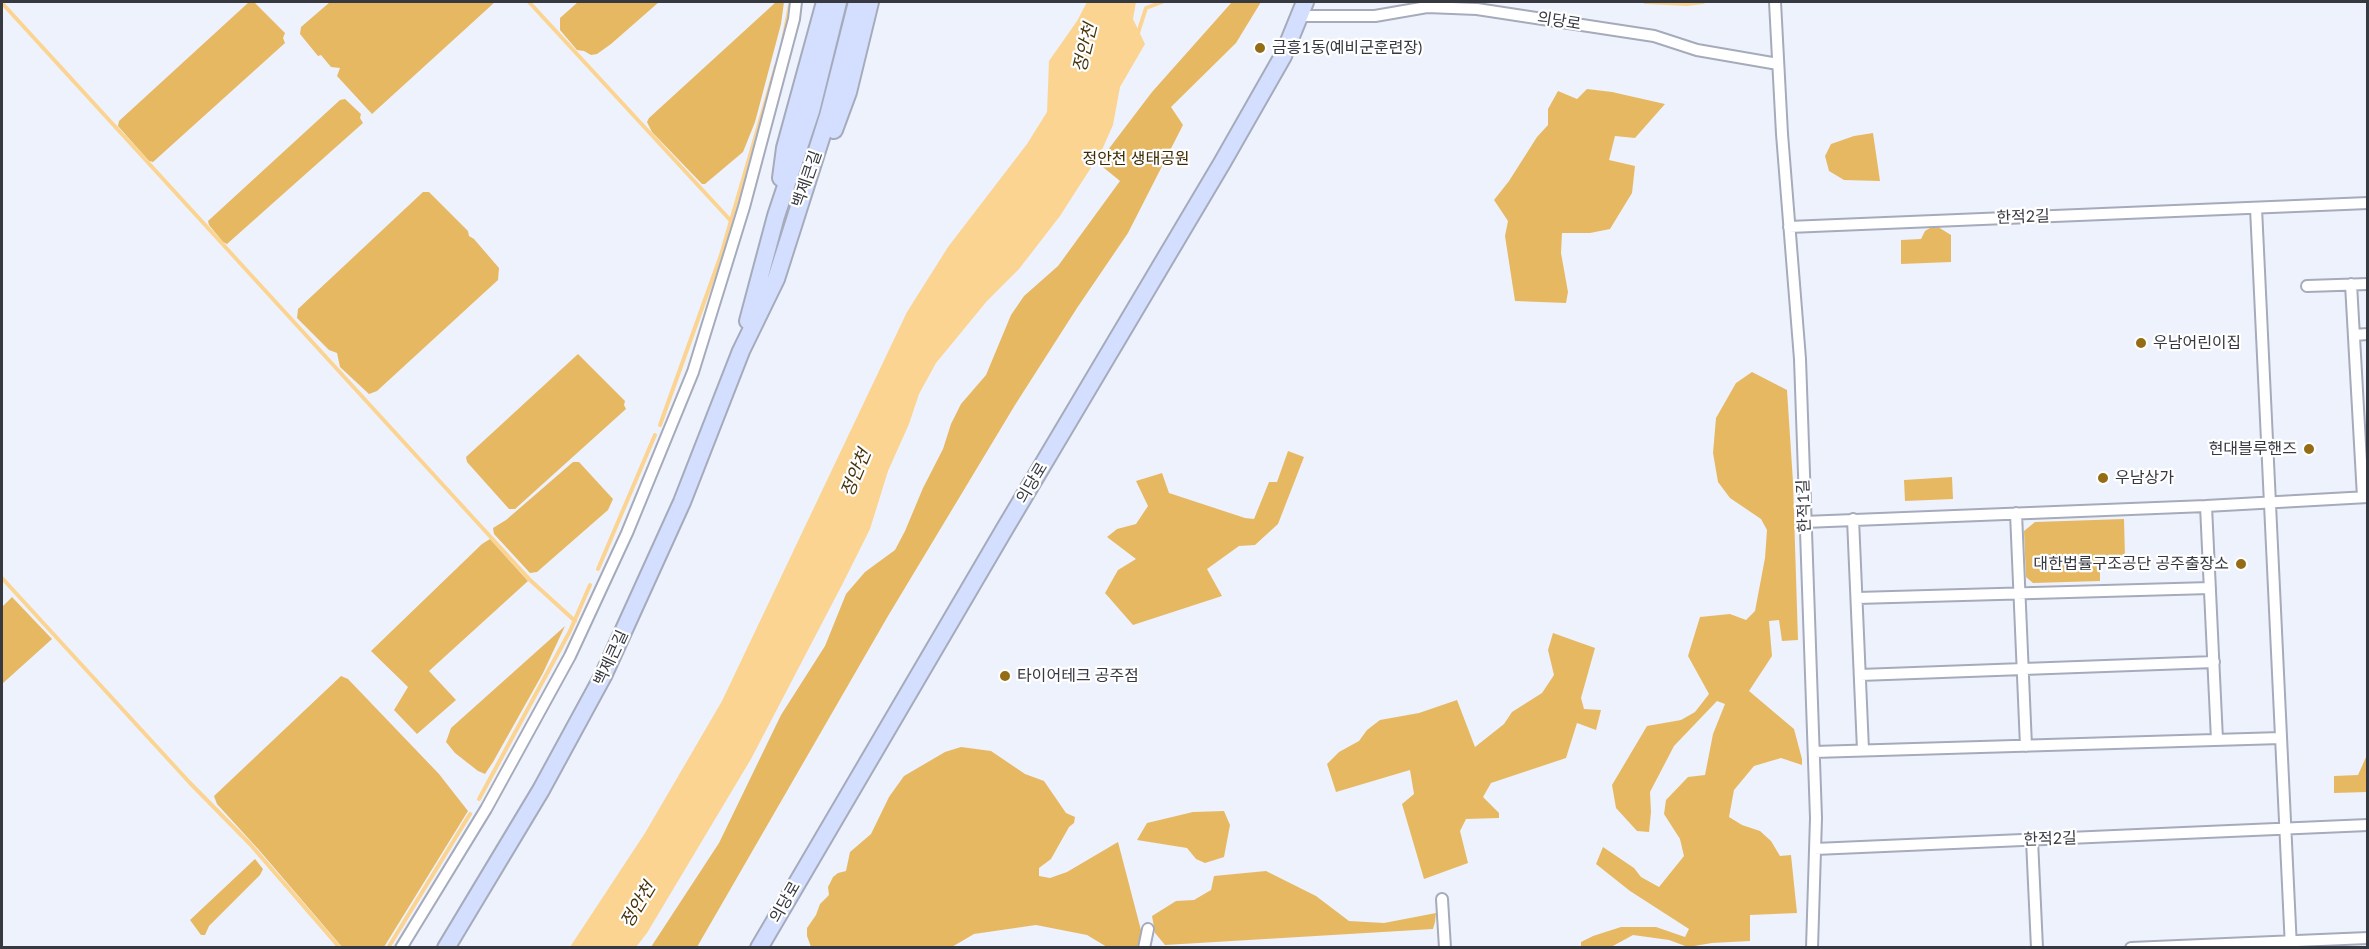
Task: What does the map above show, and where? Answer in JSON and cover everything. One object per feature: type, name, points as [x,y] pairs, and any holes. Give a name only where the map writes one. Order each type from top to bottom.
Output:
[{"type":"main road","points":[[776,216],[786,148],[825,2]]},
{"type":"main road","name":"백제큰길","points":[[741,351],[760,269],[811,111],[838,2]]},
{"type":"main road","name":"백제큰길","points":[[446,948],[541,790],[603,675],[682,502],[741,351],[776,279],[828,116],[857,2]]},
{"type":"main road","points":[[793,221],[830,142],[848,92],[870,2]]},
{"type":"main road","name":"의당로","points":[[759,948],[992,549],[1222,163],[1283,56],[1303,9]]},
{"type":"street","points":[[401,948],[484,814],[531,728],[570,656],[627,533],[693,372],[744,207],[794,19],[796,2]]},
{"type":"street","name":"한적1길","points":[[1775,2],[1800,359],[1804,522],[1814,752],[1815,849],[1812,948]]},
{"type":"street","name":"의당로","points":[[1303,9],[1375,16],[1427,7],[1476,9],[1654,36],[1697,50],[1778,64]]},
{"type":"street","name":"한적2길","points":[[1789,227],[2367,203]]},
{"type":"street","points":[[2256,208],[2291,945]]},
{"type":"street","points":[[1804,522],[2206,506],[2365,497],[2351,284]]},
{"type":"street","points":[[2307,286],[2367,284]]},
{"type":"street","points":[[2354,335],[2367,334]]},
{"type":"street","points":[[2206,506],[2217,740]]},
{"type":"street","points":[[2016,513],[2026,746]]},
{"type":"street","points":[[1853,519],[1863,750]]},
{"type":"street","points":[[1857,598],[2210,588]]},
{"type":"street","points":[[1860,675],[2214,662]]},
{"type":"street","points":[[1814,752],[2281,738]]},
{"type":"street","name":"한적2길","points":[[1815,849],[2367,825]]},
{"type":"street","points":[[2032,840],[2037,948]]},
{"type":"street","points":[[1442,899],[1445,948]]},
{"type":"street","points":[[1144,948],[1148,929]]},
{"type":"street","points":[[2131,948],[2291,945],[2367,938]]},
{"type":"green space","points":[[249,2],[254,2],[285,33],[283,38],[285,43],[153,162],[149,161],[118,126],[119,121]]},
{"type":"green space","points":[[330,2],[495,2],[372,114],[337,76],[340,68],[331,67],[321,55],[318,56],[300,34],[301,27]]},
{"type":"green space","points":[[578,2],[659,2],[611,44],[597,54],[591,55],[577,50],[560,30],[560,18]]},
{"type":"green space","points":[[776,2],[784,2],[781,24],[755,122],[743,152],[705,184],[702,184],[652,132],[647,122]]},
{"type":"green space","name":"정안천 생태공원","points":[[1232,2],[1261,2],[1236,43],[1171,107],[1183,125],[1128,233],[1015,405],[888,616],[697,947],[651,947],[719,843],[781,715],[825,646],[846,594],[865,572],[895,550],[943,449],[951,424],[961,404],[986,375],[1011,315],[1024,296],[1058,266],[1120,181],[1098,163],[1152,92]]},
{"type":"green space","points":[[1587,89],[1665,104],[1635,138],[1615,136],[1609,160],[1635,166],[1632,193],[1610,229],[1590,233],[1562,233],[1561,253],[1568,292],[1566,303],[1515,301],[1505,236],[1508,221],[1494,200],[1537,137],[1548,125],[1548,109],[1558,91],[1577,99]]},
{"type":"green space","points":[[345,99],[361,114],[360,118],[363,123],[227,244],[223,242],[208,221],[340,100]]},
{"type":"green space","points":[[1873,133],[1880,181],[1844,180],[1829,171],[1825,156],[1831,144],[1854,136]]},
{"type":"green space","points":[[423,192],[429,192],[468,231],[469,236],[499,268],[498,280],[377,391],[369,394],[340,367],[337,353],[329,350],[297,318],[298,309]]},
{"type":"green space","points":[[1938,227],[1951,235],[1951,262],[1901,264],[1901,240],[1921,239],[1925,231]]},
{"type":"green space","points":[[578,354],[625,401],[626,409],[515,509],[509,509],[467,462],[466,457]]},
{"type":"green space","points":[[1752,372],[1787,390],[1793,482],[1798,640],[1782,641],[1779,620],[1769,621],[1772,656],[1749,691],[1794,729],[1802,765],[1781,758],[1754,766],[1734,790],[1729,817],[1742,825],[1760,831],[1771,841],[1780,856],[1791,855],[1797,913],[1750,915],[1750,941],[1688,947],[1669,940],[1633,935],[1611,947],[1581,947],[1581,942],[1593,936],[1621,927],[1656,927],[1685,937],[1689,929],[1630,891],[1596,864],[1603,847],[1634,868],[1641,877],[1659,887],[1684,856],[1680,839],[1664,814],[1666,800],[1688,777],[1705,775],[1713,734],[1725,704],[1717,701],[1674,746],[1650,792],[1649,832],[1637,831],[1616,808],[1612,785],[1647,726],[1681,720],[1695,712],[1709,694],[1688,656],[1700,617],[1730,614],[1746,620],[1755,611],[1765,558],[1767,530],[1761,519],[1730,498],[1718,482],[1713,453],[1716,418],[1736,383]]},
{"type":"green space","points":[[1288,451],[1304,457],[1278,524],[1255,545],[1239,546],[1207,569],[1222,596],[1133,625],[1105,593],[1118,570],[1136,559],[1107,537],[1117,529],[1136,524],[1148,506],[1136,481],[1162,473],[1169,493],[1254,519],[1269,482],[1277,482]]},
{"type":"green space","points":[[573,462],[579,462],[613,499],[608,510],[537,572],[530,573],[494,534],[493,528],[506,520]]},
{"type":"green space","points":[[1952,477],[1953,499],[1905,501],[1904,480]]},
{"type":"green space","points":[[2124,519],[2125,558],[2100,559],[2100,581],[2033,583],[2026,577],[2024,531],[2035,522]]},
{"type":"green space","points":[[490,539],[528,581],[429,671],[456,700],[417,734],[394,710],[408,687],[371,651],[482,544]]},
{"type":"green space","points":[[12,597],[52,639],[2,684],[2,607]]},
{"type":"green space","points":[[565,626],[543,673],[493,762],[485,774],[478,771],[455,753],[446,742],[451,728]]},
{"type":"green space","points":[[1553,633],[1595,648],[1581,698],[1584,709],[1601,710],[1596,730],[1577,723],[1566,758],[1491,783],[1483,797],[1499,813],[1499,818],[1466,819],[1460,831],[1468,863],[1424,879],[1402,804],[1414,794],[1410,770],[1336,792],[1327,764],[1339,752],[1359,741],[1367,730],[1380,720],[1419,713],[1457,700],[1475,747],[1504,724],[1512,712],[1542,693],[1554,675],[1548,650]]},
{"type":"green space","points":[[341,676],[348,679],[439,774],[468,811],[384,947],[342,947],[217,804],[214,796]]},
{"type":"green space","points":[[961,747],[991,751],[1025,774],[1044,781],[1066,813],[1075,817],[1074,823],[1069,827],[1051,859],[1039,868],[1039,876],[1050,878],[1067,872],[1118,842],[1142,934],[1137,948],[1107,947],[1087,935],[1036,925],[974,934],[950,948],[811,947],[807,928],[820,904],[829,895],[828,887],[833,877],[846,871],[850,852],[871,834],[889,797],[904,776],[945,752]]},
{"type":"green space","points":[[2367,755],[2367,792],[2334,793],[2334,776],[2358,775]]},
{"type":"green space","points":[[1224,811],[1230,825],[1224,857],[1205,863],[1196,859],[1187,848],[1137,840],[1147,823],[1193,812]]},
{"type":"green space","points":[[255,859],[263,869],[260,875],[209,926],[205,935],[201,935],[190,920]]},
{"type":"green space","points":[[1266,871],[1316,896],[1349,921],[1384,923],[1436,913],[1433,929],[1165,945],[1155,933],[1152,916],[1176,901],[1194,900],[1211,890],[1214,876]]},
{"type":"water","name":"정안천","points":[[1087,2],[1136,2],[1133,19],[1145,44],[1120,87],[1113,125],[1101,152],[1060,216],[1019,269],[987,301],[936,363],[919,394],[909,424],[888,471],[870,529],[843,583],[751,759],[647,933],[636,947],[570,947],[645,833],[722,701],[907,312],[948,247],[1027,144],[1047,112],[1049,61],[1077,21]]},
{"type":"waterway","points":[[529,2],[731,221]]},
{"type":"waterway","points":[[1137,36],[1146,8],[1162,2]]},
{"type":"waterway","points":[[1645,2],[1687,4],[1703,2]]},
{"type":"waterway","points":[[2,3],[530,580],[575,621]]},
{"type":"waterway","points":[[783,41],[790,5]]},
{"type":"waterway","points":[[660,425],[721,255],[776,66]]},
{"type":"waterway","points":[[598,569],[655,435]]},
{"type":"waterway","points":[[2,578],[190,783],[250,844],[340,948]]},
{"type":"waterway","points":[[479,799],[570,631],[590,585]]},
{"type":"waterway","points":[[388,948],[470,814]]},
{"type":"place","name":"금흥1동(예비군훈련장)","points":[[1260,48]]},
{"type":"place","name":"우남어린이집","points":[[2141,343]]},
{"type":"place","name":"현대블루핸즈","points":[[2309,449]]},
{"type":"place","name":"우남상가","points":[[2103,478]]},
{"type":"place","name":"대한법률구조공단 공주출장소","points":[[2241,564]]},
{"type":"place","name":"타이어테크 공주점","points":[[1005,676]]}]
